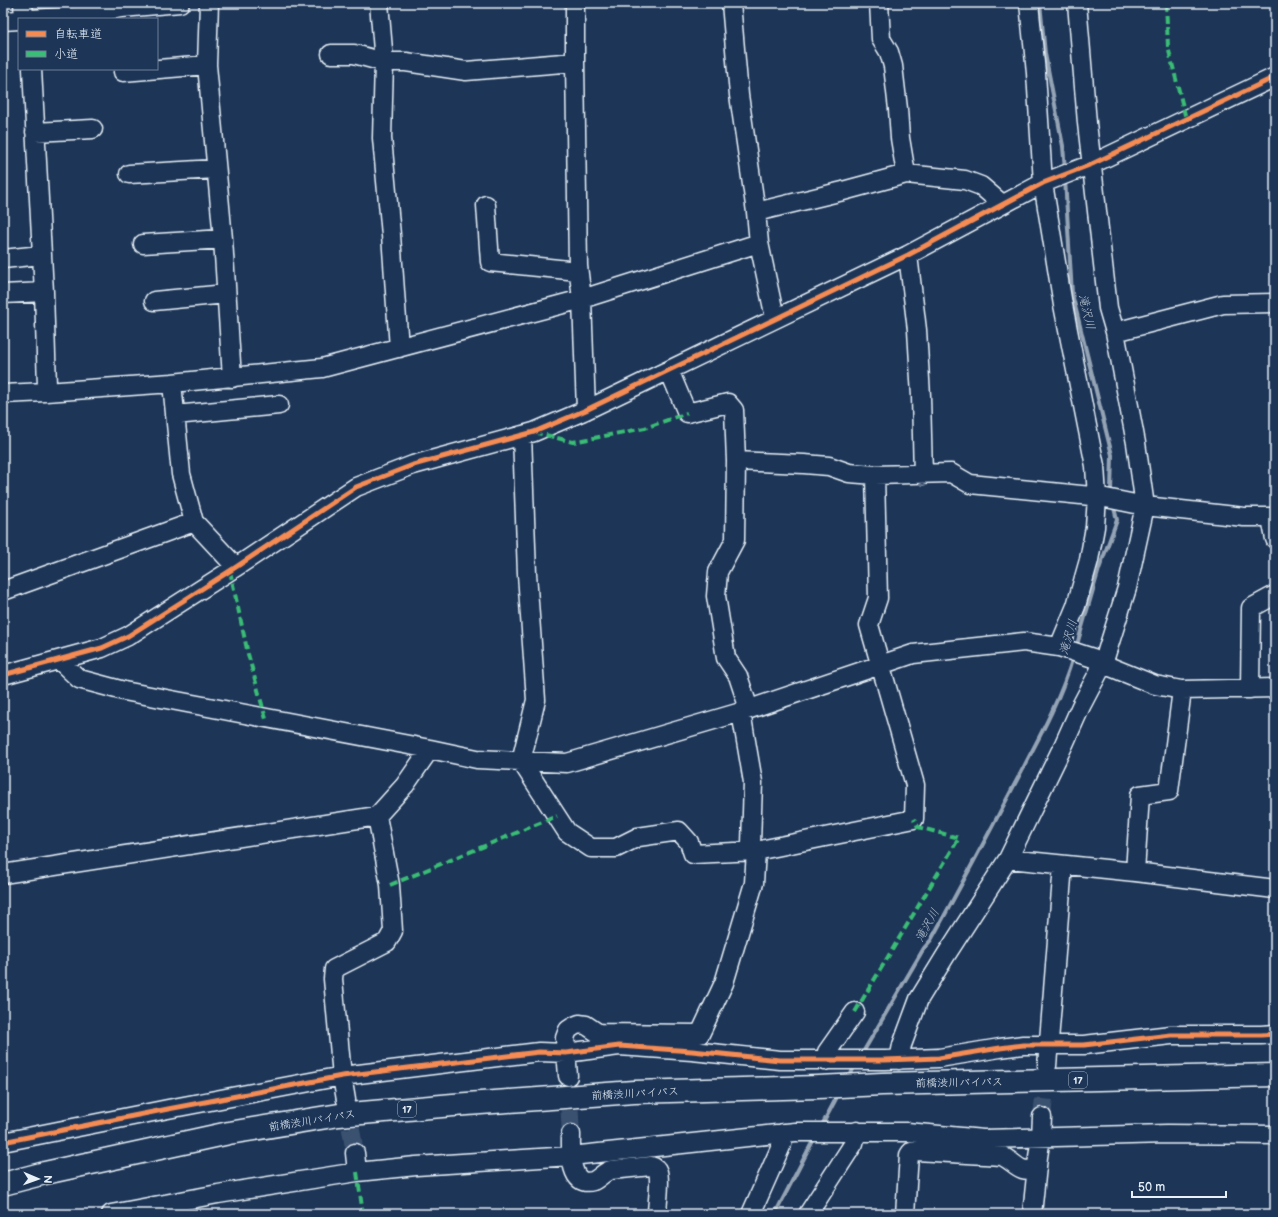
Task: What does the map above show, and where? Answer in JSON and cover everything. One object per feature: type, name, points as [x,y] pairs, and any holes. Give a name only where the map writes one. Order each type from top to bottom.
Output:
[{"type":"highway","name":"前橋渋川バイパス","points":[[5,1186],[121,1156],[229,1133],[339,1114],[634,1092],[882,1084],[1275,1075]]},
{"type":"highway","name":"17","points":[[1242,1076],[1275,1079]]},
{"type":"street","points":[[23,3],[24,18]]},
{"type":"street","points":[[40,18],[75,14],[122,5],[180,3]]},
{"type":"street","points":[[209,3],[207,65],[223,239],[232,378]]},
{"type":"street","points":[[379,3],[384,62],[382,138],[399,348]]},
{"type":"street","points":[[575,3],[574,62],[578,271],[582,299],[586,410]]},
{"type":"street","points":[[731,3],[739,95],[759,243],[775,318]]},
{"type":"street","points":[[879,3],[881,39],[889,52],[893,66],[900,138],[906,174]]},
{"type":"street","points":[[1029,3],[1036,73],[1043,183],[1062,305],[1095,466],[1099,497],[1089,560],[1062,648]]},
{"type":"street","points":[[892,1060],[902,1045],[919,999],[946,954],[1008,859],[1082,706],[1126,588],[1145,506],[1140,461],[1115,332],[1108,308],[1087,123],[1077,3]]},
{"type":"street","points":[[3,21],[18,20]]},
{"type":"street","points":[[331,54],[354,54],[384,62],[406,62],[466,71],[574,62]]},
{"type":"street","points":[[158,69],[207,65]]},
{"type":"street","points":[[32,70],[44,292],[46,392]]},
{"type":"street","points":[[123,72],[147,70]]},
{"type":"street","points":[[3,674],[102,648],[128,636],[236,567],[356,487],[413,465],[534,432],[586,410],[908,255],[1043,183],[1092,164],[1275,77]]},
{"type":"street","points":[[35,132],[93,129]]},
{"type":"street","points":[[129,174],[216,169]]},
{"type":"street","points":[[756,212],[906,174],[965,180],[981,186],[1002,204]]},
{"type":"street","points":[[486,206],[490,262],[578,271]]},
{"type":"street","points":[[143,244],[223,239]]},
{"type":"street","points":[[3,394],[172,383],[322,368],[582,299],[759,243]]},
{"type":"street","points":[[3,259],[42,255]]},
{"type":"street","points":[[908,255],[917,330],[921,396],[923,475]]},
{"type":"street","points":[[3,294],[44,292]]},
{"type":"street","points":[[154,302],[226,294]]},
{"type":"street","points":[[1115,332],[1224,304],[1275,303]]},
{"type":"street","points":[[568,1076],[565,1038],[568,1030],[579,1024],[586,1025],[598,1033],[700,1034],[724,983],[754,883],[756,851],[751,844],[753,782],[745,710],[738,676],[726,658],[716,596],[718,572],[735,540],[736,461],[734,410],[728,403],[687,413],[669,370]]},
{"type":"street","points":[[172,383],[181,474],[194,522],[236,567]]},
{"type":"street","points":[[175,415],[279,405]]},
{"type":"street","points":[[522,436],[527,574],[536,700],[521,761],[567,832],[591,848],[616,848],[638,837],[679,831],[689,842],[692,854],[756,851],[914,819],[915,785],[869,625],[878,598],[875,475]]},
{"type":"street","points":[[736,461],[829,466],[849,473],[875,475],[923,475],[951,473],[970,484],[1099,497],[1145,506],[1244,517],[1273,517],[1275,539]]},
{"type":"street","points":[[3,591],[194,522]]},
{"type":"street","points":[[1250,689],[1251,608],[1275,595]]},
{"type":"street","points":[[60,660],[79,679],[124,691],[430,748],[476,759],[567,763],[745,710],[913,654],[1024,642],[1062,648],[1098,661],[1155,685],[1182,690],[1275,688]]},
{"type":"street","points":[[1134,872],[1140,795],[1169,791],[1182,690]]},
{"type":"street","points":[[3,874],[377,816],[405,785],[430,748]]},
{"type":"street","points":[[346,1100],[342,1076],[333,979],[334,969],[387,942],[393,931],[390,885],[377,816]]},
{"type":"street","points":[[1008,859],[1275,889]]},
{"type":"street","points":[[1047,1066],[1063,865]]},
{"type":"street","points":[[828,1061],[827,1052],[855,1012]]},
{"type":"street","points":[[3,1142],[161,1110],[342,1076],[539,1052],[566,1053],[620,1046],[692,1051],[780,1060],[892,1060],[939,1058],[1023,1045],[1084,1045],[1171,1034],[1275,1034]]},
{"type":"street","points":[[1032,1214],[1042,1117]]},
{"type":"street","points":[[808,1214],[854,1143],[852,1131]]},
{"type":"street","points":[[111,1214],[218,1194],[357,1172],[416,1166],[571,1156],[789,1132],[914,1132],[983,1139],[1167,1134],[1275,1135]]},
{"type":"street","points":[[751,1214],[782,1144],[789,1132]]},
{"type":"street","points":[[571,1134],[572,1168],[581,1180],[594,1181],[607,1171],[611,1170],[651,1166],[656,1168],[659,1179],[657,1214]]},
{"type":"street","points":[[905,1214],[909,1155],[912,1152],[1002,1156],[1020,1169],[1030,1170],[1037,1168]]},
{"type":"street","points":[[355,1153],[357,1172]]},
{"type":"waterway","name":"滝沢川","points":[[1040,3],[1045,54],[1063,146],[1065,170]]},
{"type":"waterway","name":"滝沢川","points":[[1065,179],[1072,294],[1112,455],[1112,495]]},
{"type":"waterway","name":"滝沢川","points":[[1076,648],[1099,569],[1117,520],[1113,504]]},
{"type":"waterway","name":"滝沢川","points":[[862,1054],[924,948],[931,940],[986,838],[1049,718],[1073,657]]},
{"type":"waterway","name":"滝沢川","points":[[848,1078],[855,1065]]},
{"type":"waterway","name":"滝沢川","points":[[821,1127],[839,1093]]},
{"type":"waterway","name":"滝沢川","points":[[775,1214],[815,1137]]},
{"type":"tunnel","points":[[1042,1117],[1047,1067]]},
{"type":"tunnel","points":[[568,1083],[571,1134]]},
{"type":"tunnel","points":[[346,1101],[355,1153]]},
{"type":"marked path","points":[[1166,3],[1168,47],[1186,119]]},
{"type":"marked path","points":[[534,432],[573,442],[645,428],[687,413]]},
{"type":"marked path","points":[[230,571],[248,654],[266,719]]},
{"type":"marked path","points":[[390,885],[557,816]]},
{"type":"marked path","points":[[855,1012],[959,838],[918,827],[914,819]]},
{"type":"marked path","points":[[357,1172],[363,1214]]},
{"type":"cycle path","points":[[3,675],[102,648],[128,636],[236,567],[356,487],[413,465],[534,432],[586,410],[908,255],[1043,183],[1092,164],[1275,77]]},
{"type":"cycle path","points":[[3,1142],[342,1076],[539,1052],[566,1053],[619,1046],[692,1051],[780,1060],[885,1060],[939,1058],[1023,1045],[1084,1045],[1171,1035],[1275,1034]]}]
